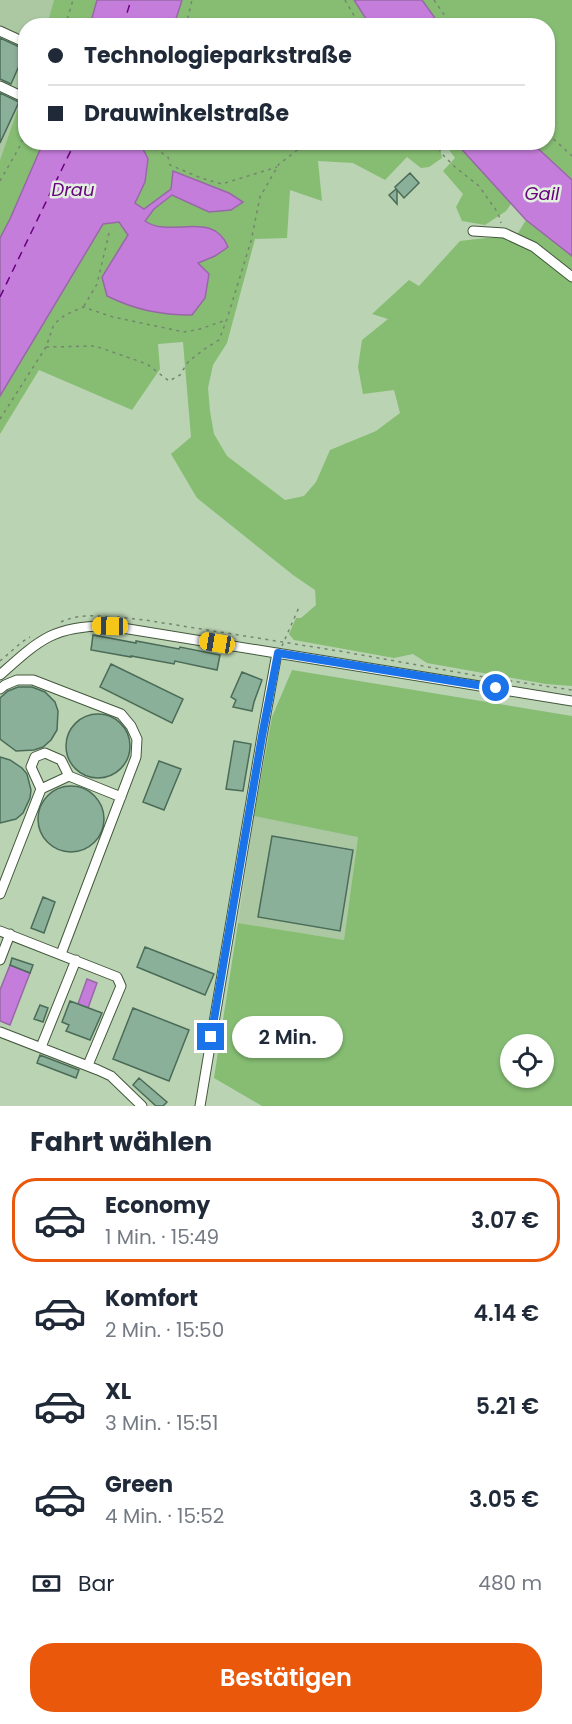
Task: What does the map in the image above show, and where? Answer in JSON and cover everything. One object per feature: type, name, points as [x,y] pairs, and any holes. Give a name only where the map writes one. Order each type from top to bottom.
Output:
[{"type":"street","points":[[0,31],[18,39]]},
{"type":"street","points":[[0,86],[18,95]]},
{"type":"street","points":[[472,231],[504,233],[534,247],[572,277]]},
{"type":"street","points":[[0,675],[45,638],[66,629],[89,626],[135,629],[572,701]]},
{"type":"street","points":[[200,1106],[278,653]]},
{"type":"street","points":[[0,690],[17,680],[33,680],[121,714],[132,726],[137,739],[136,757],[61,954]]},
{"type":"street","points":[[41,789],[31,767],[35,757],[45,753],[61,760],[69,776],[121,797]]},
{"type":"street","points":[[0,894],[41,789],[69,776]]},
{"type":"street","points":[[0,930],[117,977],[121,986],[88,1065]]},
{"type":"street","points":[[0,960],[10,934]]},
{"type":"street","points":[[41,1047],[76,960]]},
{"type":"street","points":[[0,1032],[111,1076],[142,1106]]},
{"type":"path","points":[[67,18],[73,0]]},
{"type":"path","points":[[188,18],[192,0]]},
{"type":"path","points":[[345,0],[355,18]]},
{"type":"path","points":[[434,0],[446,18]]},
{"type":"path","points":[[555,140],[572,156]]},
{"type":"path","points":[[0,181],[18,150]]},
{"type":"path","points":[[158,150],[168,157],[170,165],[222,184],[278,167]]},
{"type":"path","points":[[46,347],[95,346],[147,364],[169,381],[180,375],[188,362],[219,340],[250,241],[260,196],[278,167],[298,150]]},
{"type":"path","points":[[440,150],[455,167],[479,186],[498,213],[504,233]]},
{"type":"path","points":[[0,419],[46,347],[54,324],[65,315],[83,307],[97,284],[110,229]]},
{"type":"path","points":[[83,307],[113,317],[183,332],[227,320]]},
{"type":"path","points":[[278,653],[300,606]]},
{"type":"shaded area","points":[[0,0],[54,0],[49,18],[18,18],[18,108],[0,160]]},
{"type":"shaded area","points":[[254,816],[358,836],[344,940],[238,923]]},
{"type":"green space","points":[[54,0],[97,0],[92,18],[49,18]]},
{"type":"green space","points":[[182,0],[354,0],[366,18],[176,18]]},
{"type":"green space","points":[[422,0],[572,0],[572,180],[540,150],[555,150],[555,18],[435,18]]},
{"type":"green space","points":[[18,108],[18,150],[40,150],[0,238],[0,160]]},
{"type":"green space","points":[[144,150],[440,150],[442,158],[429,167],[421,168],[407,157],[385,180],[353,163],[318,161],[322,201],[290,190],[287,238],[255,239],[227,343],[213,365],[208,388],[210,411],[214,434],[227,456],[285,500],[304,496],[316,482],[330,450],[376,431],[400,413],[394,390],[363,394],[358,367],[362,340],[388,319],[372,314],[409,280],[419,286],[460,241],[515,238],[526,220],[572,256],[572,686],[546,684],[427,663],[413,654],[394,658],[294,640],[289,634],[296,618],[301,618],[316,605],[315,590],[197,498],[171,454],[191,437],[183,342],[158,344],[160,369],[132,410],[39,370],[0,434],[0,396],[103,224],[119,222],[128,235],[102,277],[197,263],[215,256],[191,226],[162,228],[145,221],[154,209],[172,195],[209,212],[243,202],[229,193],[173,171],[171,189],[144,209],[135,203],[145,182],[148,159]]},
{"type":"green space","points":[[449,150],[462,150],[511,204],[506,211],[485,225],[462,221],[456,207],[463,194],[443,171],[455,158]]},
{"type":"green space","points":[[292,670],[572,716],[572,1106],[262,1106],[214,1078],[238,923],[344,940],[358,837],[254,816],[272,717]]},
{"type":"water","points":[[97,0],[182,0],[176,18],[92,18]]},
{"type":"water","points":[[354,0],[422,0],[435,18],[366,18]]},
{"type":"water","name":"Drau","points":[[40,150],[144,150],[148,159],[145,182],[135,203],[144,209],[171,189],[173,171],[229,193],[243,202],[231,210],[209,212],[172,195],[154,209],[145,221],[155,226],[212,229],[221,236],[228,247],[215,256],[198,263],[209,274],[205,298],[192,315],[148,311],[107,296],[102,277],[128,235],[119,222],[103,224],[0,396],[0,238]]},
{"type":"water","name":"Gail","points":[[462,150],[540,150],[572,180],[572,256],[526,220]]},
{"type":"water","points":[[10,965],[30,973],[10,1025],[0,1021],[0,990]]},
{"type":"water","points":[[87,979],[97,983],[88,1008],[78,1004]]},
{"type":"building","points":[[0,38],[18,46],[18,68],[11,84],[0,79]]},
{"type":"building","points":[[0,93],[18,102],[18,104],[0,143]]},
{"type":"building","points":[[410,173],[419,183],[404,198],[397,190],[397,204],[389,195]]},
{"type":"building","points":[[93,635],[220,655],[217,670],[175,661],[174,664],[91,650]]},
{"type":"building","points":[[111,664],[183,699],[172,723],[100,687]]},
{"type":"building","points":[[242,672],[262,680],[252,711],[233,707],[236,700],[231,697]]},
{"type":"building","points":[[18,687],[32,687],[45,692],[55,702],[58,711],[57,730],[51,740],[43,747],[34,750],[16,751],[0,739],[0,698],[8,691]]},
{"type":"building","points":[[92,714],[104,714],[121,723],[128,734],[130,746],[128,758],[121,769],[104,778],[92,778],[80,773],[71,764],[66,752],[66,740],[71,728],[80,719]]},
{"type":"building","points":[[234,741],[251,744],[243,791],[226,789]]},
{"type":"building","points":[[0,757],[22,768],[27,774],[31,790],[23,813],[16,819],[0,823]]},
{"type":"building","points":[[159,761],[181,769],[164,810],[143,802]]},
{"type":"building","points":[[71,786],[84,789],[94,796],[101,806],[104,819],[101,832],[94,842],[84,849],[71,852],[58,849],[48,842],[41,832],[38,819],[41,806],[48,796],[58,789]]},
{"type":"building","points":[[272,836],[353,850],[340,931],[258,917]]},
{"type":"building","points":[[43,897],[55,902],[44,933],[31,928]]},
{"type":"building","points":[[145,947],[214,974],[205,995],[137,967]]},
{"type":"building","points":[[12,958],[33,965],[30,973],[10,965]]},
{"type":"building","points":[[70,1001],[102,1013],[90,1040],[66,1031],[69,1025],[62,1022]]},
{"type":"building","points":[[40,1005],[48,1008],[43,1022],[34,1019]]},
{"type":"building","points":[[133,1008],[189,1030],[169,1081],[113,1059]]},
{"type":"building","points":[[40,1055],[79,1070],[76,1078],[37,1063]]},
{"type":"building","points":[[139,1078],[167,1102],[163,1106],[156,1106],[133,1085]]},
{"type":"ferry route","points":[[125,18],[131,0]]},
{"type":"ferry route","points":[[0,297],[71,150]]},
{"type":"route","points":[[211,1037],[278,653],[496,688]]}]
